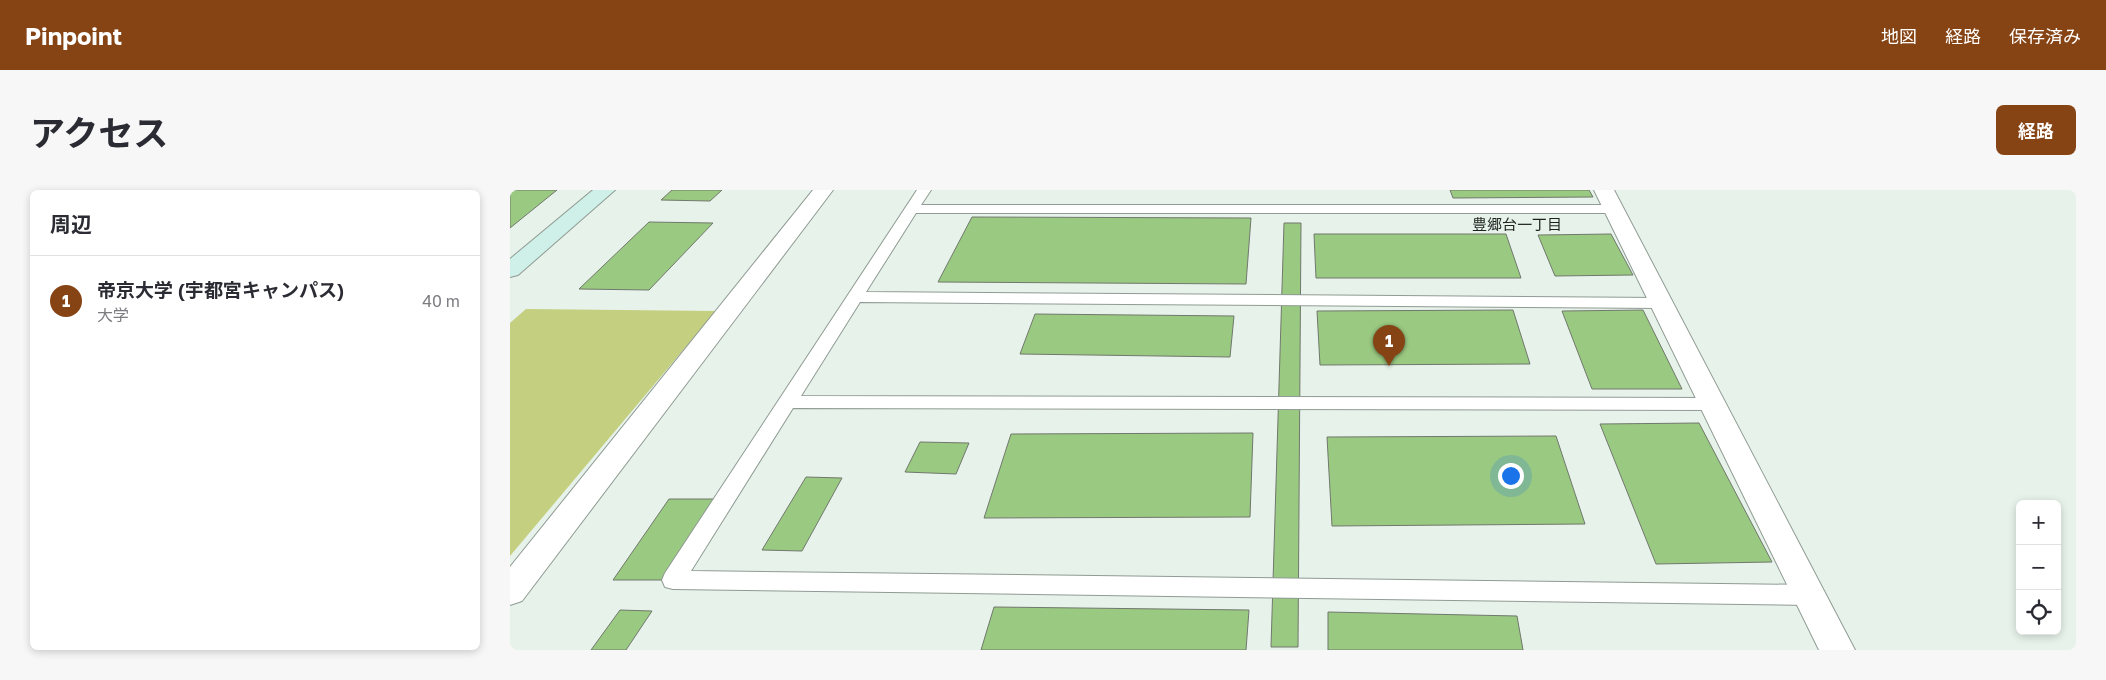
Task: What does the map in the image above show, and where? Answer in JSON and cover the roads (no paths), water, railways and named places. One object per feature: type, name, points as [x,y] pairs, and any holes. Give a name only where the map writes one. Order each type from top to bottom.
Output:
[{"type":"street","points":[[510,253],[584,190]]},
{"type":"street","points":[[510,270],[604,190]]},
{"type":"street","points":[[510,591],[823,190]]},
{"type":"street","points":[[1608,200],[1837,650]]},
{"type":"lane","points":[[924,190],[673,580],[1809,595]]},
{"type":"lane","points":[[912,208],[1608,200]]},
{"type":"lane","points":[[856,297],[1661,303]]},
{"type":"lane","points":[[788,402],[1712,404]]},
{"type":"place","name":"帝京大学 (宇都宮キャンパス)","points":[[1389,366]]},
{"type":"district","name":"豊郷台一丁目","points":[[1517,225]]}]
